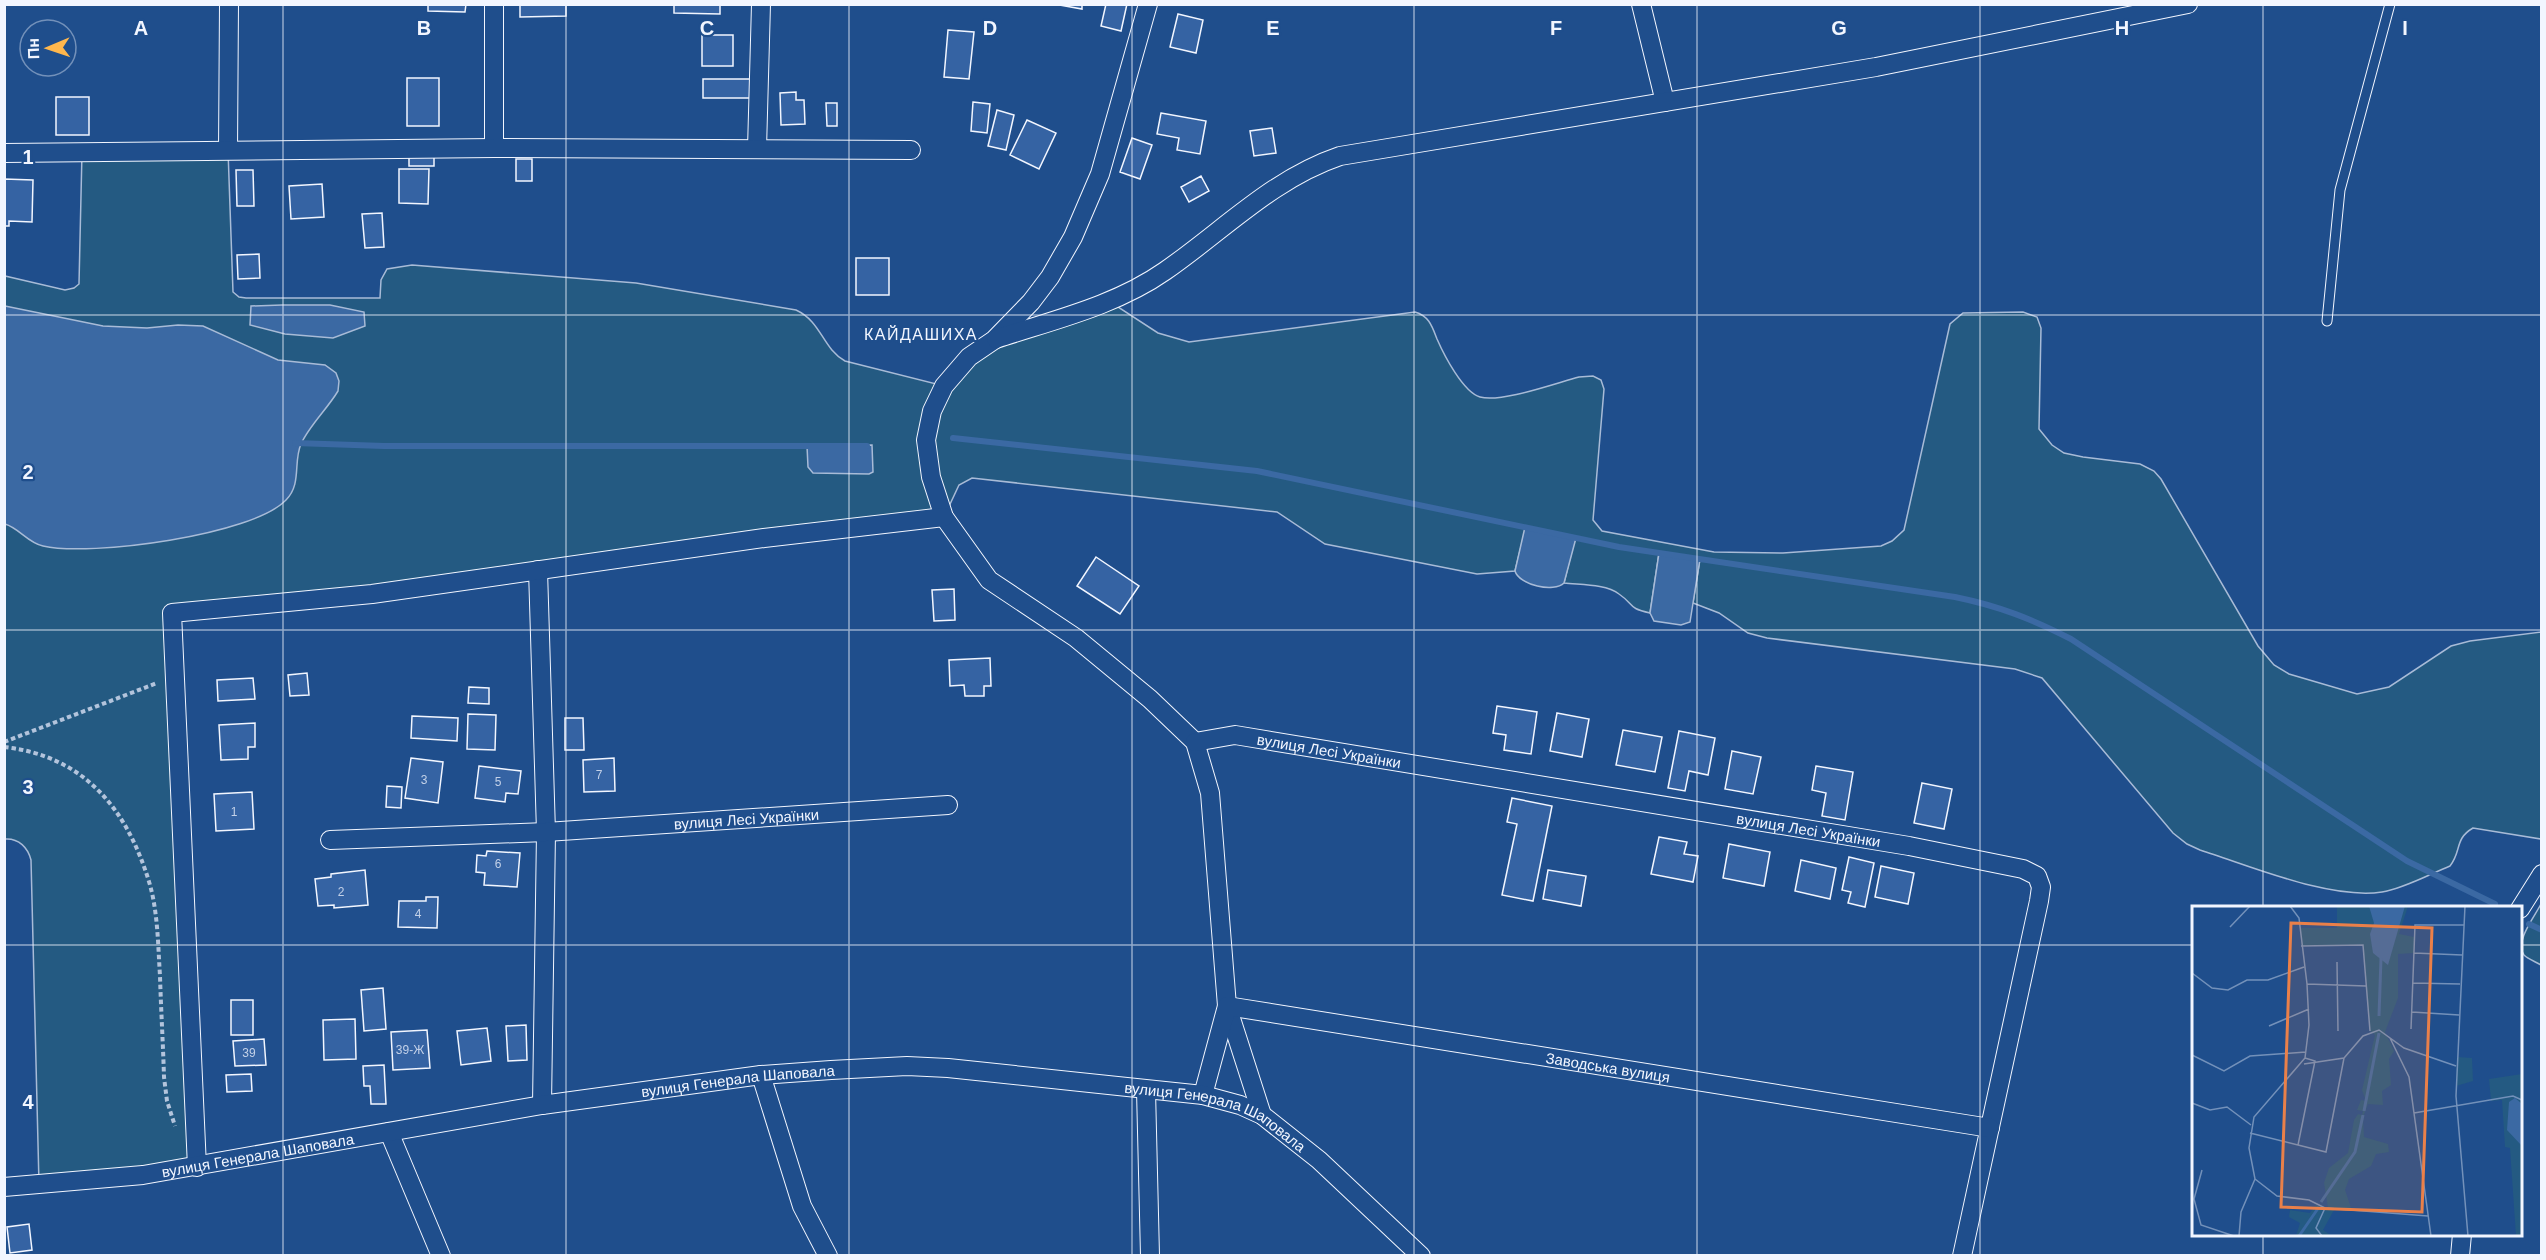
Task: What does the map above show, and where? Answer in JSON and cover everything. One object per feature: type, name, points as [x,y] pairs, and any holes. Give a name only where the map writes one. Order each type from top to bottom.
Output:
[{"type":"street","points":[[228,150],[229,4]]},
{"type":"street","points":[[494,4],[494,148]]},
{"type":"street","points":[[758,149],[761,4]]},
{"type":"street","points":[[1148,4],[1100,174],[1086,211],[1050,277],[1031,302],[994,340],[969,357],[945,386],[933,411],[926,440],[930,477],[944,517],[988,580],[1076,638],[1150,699],[1195,742],[1210,793],[1227,1006],[1262,1115]]},
{"type":"street","points":[[1641,4],[1665,102]]},
{"type":"street","points":[[994,340],[1083,310],[1137,287],[1164,272],[1281,183],[1318,163],[1358,152],[1905,62],[2188,4]]},
{"type":"street","points":[[4,153],[494,148],[910,150]]},
{"type":"street","points":[[197,1167],[172,613],[372,594],[764,538],[944,517]]},
{"type":"street","points":[[538,570],[546,832],[542,1105]]},
{"type":"street","name":"вулиця Лесі Українки","points":[[1195,742],[1235,735],[1909,846],[2024,869],[2037,876],[2041,887],[2039,901],[1962,1256]]},
{"type":"street","name":"вулиця Лесі Українки","points":[[330,840],[546,832],[948,805]]},
{"type":"street","points":[[2522,906],[2541,874]]},
{"type":"street","points":[[1203,1095],[1227,1006]]},
{"type":"street","name":"Заводська вулиця","points":[[1227,1006],[1990,1128]]},
{"type":"street","name":"вулиця Генерала Шаповала","points":[[4,1187],[116,1178],[197,1167],[542,1105],[761,1075],[907,1066],[948,1068],[1203,1095],[1240,1105],[1262,1115],[1319,1160],[1421,1256]]},
{"type":"street","points":[[761,1075],[802,1206],[828,1256]]},
{"type":"street","points":[[1146,1090],[1150,1256]]},
{"type":"street","points":[[388,1132],[441,1256]]},
{"type":"street","points":[[2460,1256],[2463,1236]]},
{"type":"lane","points":[[2327,321],[2340,190],[2390,4]]},
{"type":"path","points":[[4,744],[174,676]]},
{"type":"path","points":[[4,744],[68,765],[91,784],[114,809],[137,849],[150,885],[156,914],[164,1077],[170,1114],[180,1136]]},
{"type":"shaded area","points":[[228,150],[233,292],[239,297],[246,298],[380,298],[381,280],[387,269],[412,265],[636,283],[796,310],[811,321],[831,349],[845,361],[944,386],[969,357],[1109,301],[1158,333],[1189,342],[1415,312],[1424,316],[1429,322],[1444,354],[1461,381],[1480,397],[1514,395],[1579,377],[1593,376],[1601,380],[1604,389],[1593,520],[1602,531],[1714,552],[1783,553],[1881,546],[1892,541],[1904,530],[1950,324],[1963,313],[2023,312],[2037,317],[2041,328],[2039,429],[2052,445],[2064,453],[2140,464],[2154,471],[2161,479],[2258,646],[2274,665],[2289,674],[2357,694],[2389,687],[2451,646],[2470,641],[2541,632],[2541,839],[2473,828],[2463,836],[2450,866],[2407,885],[2382,892],[2361,893],[2315,886],[2266,872],[2187,844],[2173,833],[2042,678],[2015,669],[1767,638],[1748,633],[1719,613],[1693,603],[1700,559],[1659,553],[1650,613],[1634,608],[1619,594],[1607,588],[1564,583],[1575,538],[1526,527],[1515,571],[1477,574],[1325,544],[1277,512],[972,478],[959,485],[944,517],[172,613],[197,1167],[39,1184],[31,860],[22,845],[15,840],[5,839],[5,276],[65,290],[79,284],[82,152]]},
{"type":"shaded area","points":[[330,305],[364,312],[365,326],[333,338],[285,334],[250,325],[251,306]]},
{"type":"shaded area","points":[[5,306],[103,326],[147,328],[178,325],[203,326],[278,360],[325,365],[336,373],[339,381],[338,391],[301,444],[296,480],[291,494],[268,512],[241,524],[207,533],[132,546],[66,549],[43,546],[5,524]]},
{"type":"shaded area","points":[[872,445],[873,472],[869,474],[813,473],[808,467],[807,446]]},
{"type":"shaded area","points":[[1525,527],[1576,538],[1564,583],[1553,587],[1537,586],[1518,576],[1515,571]]},
{"type":"shaded area","points":[[1659,553],[1700,559],[1690,622],[1681,625],[1654,621],[1650,613]]},
{"type":"shaded area","points":[[2541,904],[2542,965],[2524,955],[2522,950],[2523,936]]},
{"type":"building","points":[[428,4],[466,4],[465,12],[428,11]]},
{"type":"building","points":[[520,4],[566,4],[566,16],[520,17]]},
{"type":"building","points":[[674,4],[720,4],[720,14],[674,13]]},
{"type":"building","points":[[1054,4],[1082,4],[1082,9]]},
{"type":"building","points":[[1106,4],[1127,4],[1121,31],[1101,26]]},
{"type":"building","points":[[1178,14],[1203,20],[1196,53],[1170,47]]},
{"type":"building","points":[[948,30],[974,32],[969,79],[944,77]]},
{"type":"building","points":[[702,35],[733,35],[733,66],[702,66]]},
{"type":"building","points":[[407,78],[439,78],[439,126],[407,126]]},
{"type":"building","points":[[703,79],[751,79],[751,98],[703,98]]},
{"type":"building","points":[[796,92],[796,100],[804,100],[805,124],[781,125],[780,93]]},
{"type":"building","points":[[56,97],[89,97],[89,135],[56,135]]},
{"type":"building","points":[[973,102],[990,104],[987,133],[971,131]]},
{"type":"building","points":[[826,103],[837,103],[837,126],[827,126]]},
{"type":"building","points":[[997,110],[1014,115],[1006,150],[988,146]]},
{"type":"building","points":[[1161,113],[1206,121],[1200,154],[1177,150],[1179,138],[1157,134]]},
{"type":"building","points":[[1027,120],[1056,133],[1039,169],[1010,155]]},
{"type":"building","points":[[1272,128],[1276,153],[1254,156],[1250,131]]},
{"type":"building","points":[[1132,138],[1152,145],[1140,179],[1120,172]]},
{"type":"building","points":[[409,155],[434,155],[434,166],[409,166]]},
{"type":"building","points":[[516,159],[532,159],[532,181],[516,181]]},
{"type":"building","points":[[399,169],[429,169],[428,204],[399,203]]},
{"type":"building","points":[[236,170],[253,170],[254,206],[237,206]]},
{"type":"building","points":[[1201,176],[1209,191],[1189,202],[1181,187]]},
{"type":"building","points":[[4,179],[33,180],[32,222],[9,221],[9,226],[4,226]]},
{"type":"building","points":[[322,184],[324,217],[291,219],[289,186]]},
{"type":"building","points":[[382,213],[384,247],[365,248],[362,214]]},
{"type":"building","points":[[259,254],[260,278],[238,279],[237,255]]},
{"type":"building","points":[[856,258],[889,258],[889,295],[856,295]]},
{"type":"building","points":[[1096,557],[1139,586],[1120,614],[1077,586]]},
{"type":"building","points":[[954,589],[955,620],[934,621],[932,590]]},
{"type":"building","points":[[990,658],[991,686],[984,686],[984,696],[965,696],[964,685],[950,686],[949,660]]},
{"type":"building","points":[[307,673],[309,695],[290,696],[288,675]]},
{"type":"building","points":[[253,678],[255,699],[218,701],[217,680]]},
{"type":"building","points":[[469,687],[489,688],[489,704],[468,703]]},
{"type":"building","points":[[1497,706],[1537,712],[1531,754],[1504,750],[1506,735],[1493,733]]},
{"type":"building","points":[[1557,713],[1589,719],[1582,757],[1550,751]]},
{"type":"building","points":[[468,714],[496,715],[495,750],[467,749]]},
{"type":"building","points":[[412,716],[458,718],[457,741],[411,738]]},
{"type":"building","points":[[565,718],[583,718],[584,750],[565,750]]},
{"type":"building","points":[[255,723],[255,747],[248,747],[248,759],[221,760],[219,725]]},
{"type":"building","points":[[1623,730],[1662,737],[1655,772],[1616,765]]},
{"type":"building","points":[[1679,731],[1715,738],[1708,775],[1689,771],[1685,791],[1668,788]]},
{"type":"building","points":[[1732,751],[1761,757],[1753,794],[1725,789]]},
{"type":"building","points":[[411,758],[443,762],[438,803],[405,798]]},
{"type":"building","points":[[614,758],[615,791],[584,792],[583,760]]},
{"type":"building","points":[[479,766],[521,771],[518,794],[506,793],[505,802],[475,798]]},
{"type":"building","points":[[1816,766],[1853,772],[1845,820],[1822,816],[1826,793],[1812,790]]},
{"type":"building","points":[[1922,783],[1952,789],[1944,829],[1914,823]]},
{"type":"building","points":[[387,786],[402,787],[401,808],[386,807]]},
{"type":"building","points":[[252,792],[254,829],[216,831],[214,794]]},
{"type":"building","points":[[1512,798],[1552,806],[1533,901],[1502,895],[1517,824],[1507,822]]},
{"type":"building","points":[[1659,837],[1687,842],[1684,854],[1698,856],[1693,882],[1651,874]]},
{"type":"building","points":[[1729,844],[1770,852],[1764,886],[1723,878]]},
{"type":"building","points":[[487,851],[520,853],[517,887],[484,885],[485,873],[476,872],[477,855],[486,856]]},
{"type":"building","points":[[1849,857],[1874,863],[1865,907],[1848,903],[1851,892],[1842,890]]},
{"type":"building","points":[[1801,860],[1836,868],[1830,899],[1795,891]]},
{"type":"building","points":[[1881,866],[1914,873],[1908,904],[1875,897]]},
{"type":"building","points":[[365,870],[368,905],[334,908],[334,905],[318,906],[315,879],[331,877],[331,874]]},
{"type":"building","points":[[1548,870],[1586,876],[1581,906],[1543,899]]},
{"type":"building","points":[[426,897],[438,897],[437,928],[398,927],[399,901],[426,901]]},
{"type":"building","points":[[383,988],[386,1029],[364,1031],[361,990]]},
{"type":"building","points":[[231,1000],[253,1000],[253,1035],[231,1035]]},
{"type":"building","points":[[355,1019],[356,1059],[324,1060],[323,1020]]},
{"type":"building","points":[[526,1025],[527,1060],[508,1061],[506,1026]]},
{"type":"building","points":[[487,1028],[491,1061],[461,1065],[457,1031]]},
{"type":"building","points":[[427,1030],[430,1068],[393,1070],[391,1032]]},
{"type":"building","points":[[264,1039],[266,1065],[235,1066],[233,1041]]},
{"type":"building","points":[[384,1065],[386,1104],[371,1104],[370,1086],[364,1086],[363,1066]]},
{"type":"building","points":[[251,1074],[252,1091],[227,1092],[226,1075]]},
{"type":"building","points":[[29,1224],[32,1250],[10,1253],[7,1227]]},
{"type":"waterway","points":[[953,438],[1257,471],[1619,547],[1955,597],[2001,609],[2029,619],[2071,639],[2407,861],[2495,904]]},
{"type":"waterway","points":[[295,443],[384,446],[867,446]]},
{"type":"waterway","points":[[2529,924],[2542,930]]},
{"type":"district","name":"КАЙДАШИХА","points":[[921,334]]}]
